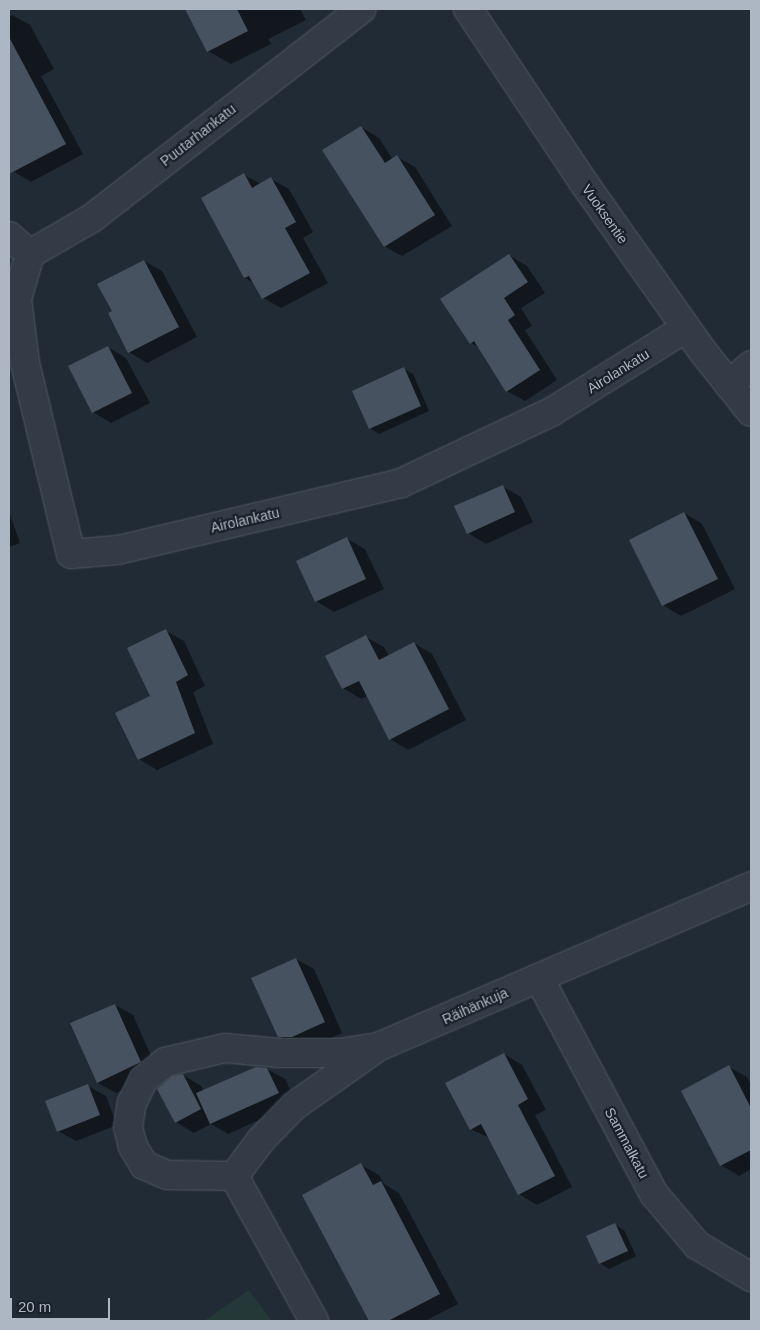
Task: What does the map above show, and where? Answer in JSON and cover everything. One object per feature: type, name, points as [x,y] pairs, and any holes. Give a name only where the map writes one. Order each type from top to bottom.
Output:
[{"type":"street","name":"Puutarhankatu","points":[[30,254],[92,218],[362,9]]},
{"type":"street","name":"Vuoksentie","points":[[468,9],[584,183],[686,328],[751,412]]},
{"type":"street","points":[[9,236],[30,254]]},
{"type":"street","name":"Airolankatu","points":[[30,254],[17,299],[24,354],[71,554],[118,550],[400,483],[553,411],[686,328]]},
{"type":"street","points":[[729,385],[751,365]]},
{"type":"street","name":"Räihänkuja","points":[[234,1176],[261,1140],[294,1106],[378,1047],[751,886]]},
{"type":"street","name":"Sammalkatu","points":[[539,978],[654,1194],[697,1245],[751,1277]]},
{"type":"street","points":[[314,1321],[234,1176],[167,1175],[144,1165],[133,1147],[128,1127],[132,1103],[143,1080],[165,1062],[225,1048],[288,1053],[340,1052],[378,1047]]},
{"type":"green space","points":[[249,1290],[272,1321],[204,1321]]},
{"type":"building","points":[[185,9],[237,9],[248,31],[207,52]]},
{"type":"building","points":[[9,37],[66,144],[9,174]]},
{"type":"building","points":[[361,126],[385,163],[397,155],[435,215],[384,247],[322,150]]},
{"type":"building","points":[[244,173],[252,188],[271,177],[296,222],[285,228],[310,273],[262,299],[249,276],[244,278],[201,198]]},
{"type":"building","points":[[509,254],[528,282],[504,298],[515,315],[508,320],[540,370],[506,392],[474,341],[470,344],[440,299]]},
{"type":"building","points":[[144,260],[179,327],[128,353],[108,313],[112,311],[97,284]]},
{"type":"building","points":[[108,346],[132,393],[92,413],[68,366]]},
{"type":"building","points":[[404,367],[421,406],[369,429],[352,391]]},
{"type":"building","points":[[503,485],[515,512],[467,534],[454,506]]},
{"type":"building","points":[[684,512],[718,579],[662,606],[629,540]]},
{"type":"building","points":[[347,537],[366,579],[315,602],[296,561]]},
{"type":"building","points":[[166,629],[188,675],[176,682],[195,733],[138,760],[115,713],[150,696],[127,648]]},
{"type":"building","points":[[366,635],[379,660],[414,642],[449,709],[389,740],[359,681],[342,689],[325,656]]},
{"type":"building","points":[[296,958],[325,1022],[292,1037],[278,1037],[251,978]]},
{"type":"building","points":[[115,1004],[141,1062],[97,1083],[70,1023]]},
{"type":"building","points":[[504,1053],[528,1099],[518,1105],[555,1176],[518,1195],[481,1124],[470,1130],[445,1083]]},
{"type":"building","points":[[729,1065],[751,1108],[751,1150],[720,1166],[681,1091]]},
{"type":"building","points":[[256,1067],[267,1068],[279,1093],[210,1124],[196,1093]]},
{"type":"building","points":[[183,1074],[201,1109],[175,1123],[157,1089],[172,1076]]},
{"type":"building","points":[[88,1084],[100,1115],[57,1132],[45,1101]]},
{"type":"building","points":[[361,1163],[373,1185],[381,1181],[440,1294],[388,1321],[369,1321],[302,1195]]},
{"type":"building","points":[[615,1223],[628,1251],[599,1264],[586,1236]]}]
